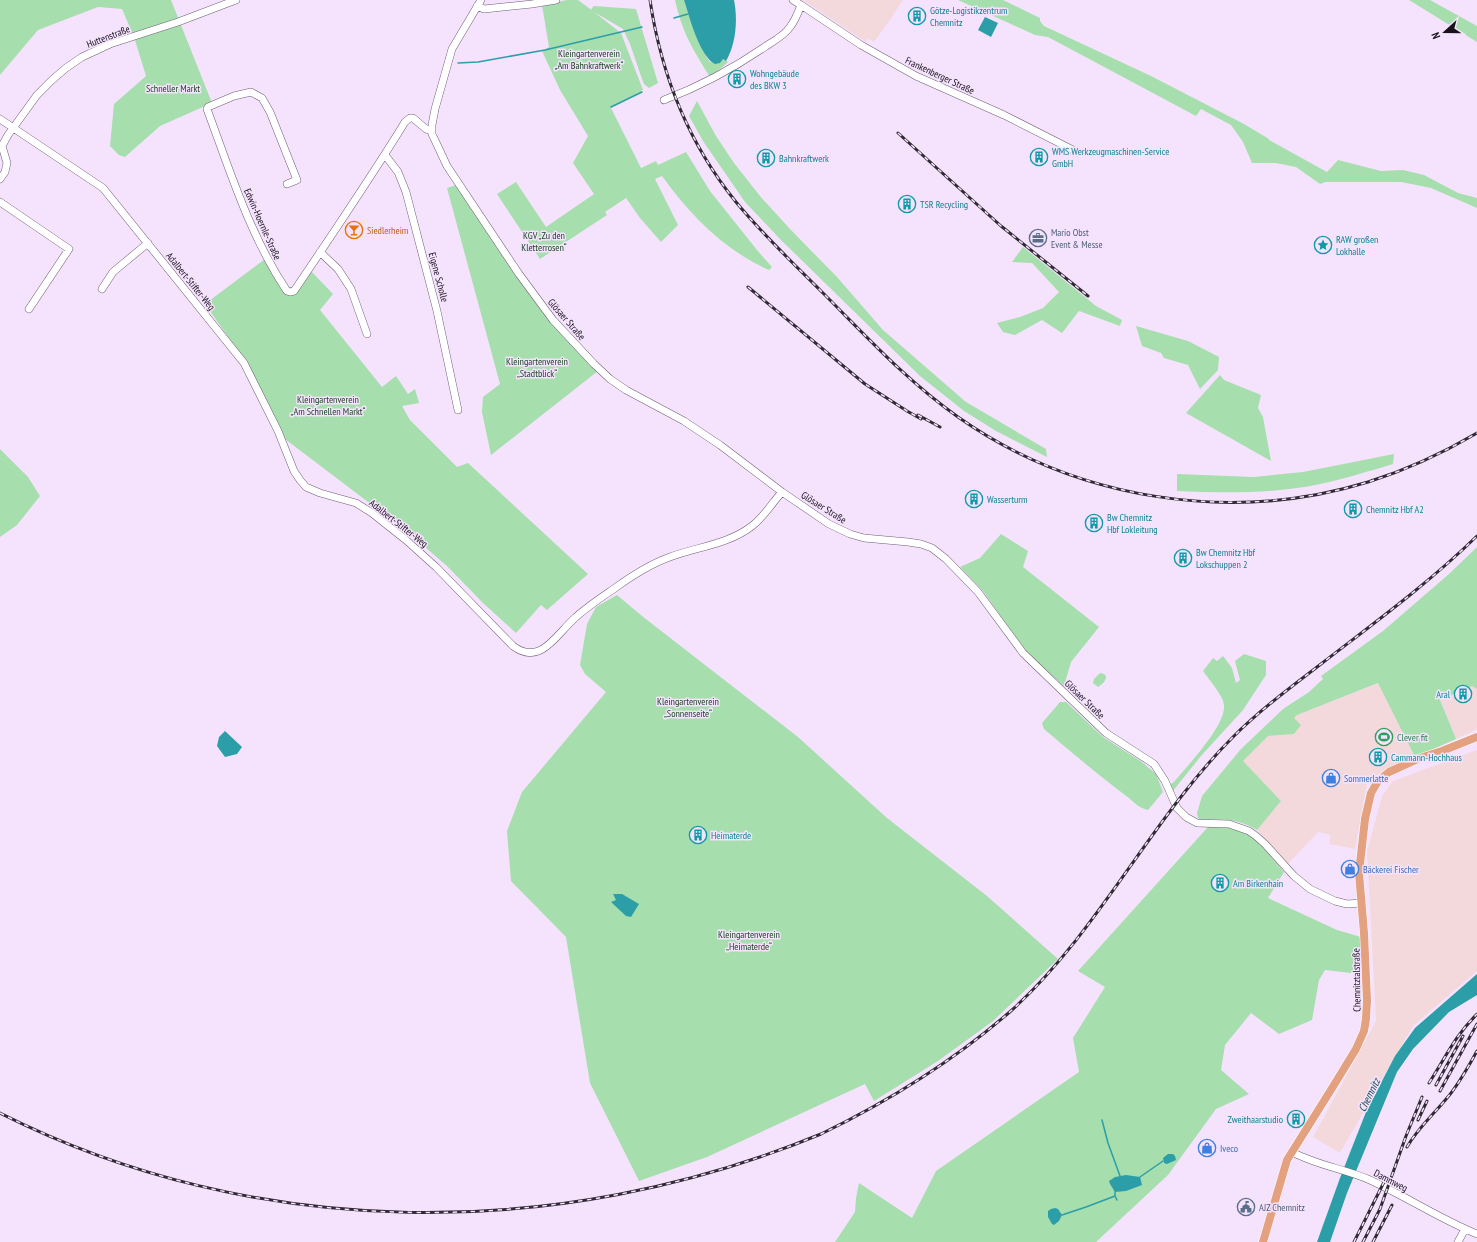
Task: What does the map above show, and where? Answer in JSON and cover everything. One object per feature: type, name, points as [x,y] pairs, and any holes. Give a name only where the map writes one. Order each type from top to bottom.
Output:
[{"type":"main road","name":"Chemnitztalstraße","points":[[1262,1242],[1283,1170],[1292,1152],[1356,1049],[1364,1031],[1367,1000],[1364,933],[1359,874],[1368,804],[1374,788],[1389,772],[1420,758],[1442,752],[1477,737]]},
{"type":"street","name":"Huttenstraße","points":[[0,179],[5,172],[7,163],[2,146],[13,128],[37,95],[52,80],[82,57],[110,44],[178,22],[236,0]]},
{"type":"street","points":[[431,131],[435,109],[452,49],[479,3],[484,8],[532,4],[556,0]]},
{"type":"street","name":"Frankenberger Straße","points":[[793,0],[861,45],[916,76],[1004,115],[1077,152]]},
{"type":"street","points":[[664,100],[692,90],[773,42],[790,28],[801,5]]},
{"type":"street","name":"Edwin-Hoernle-Straße","points":[[288,184],[297,180],[270,112],[262,98],[251,92],[234,96],[208,107],[207,109],[245,211],[267,259],[287,291],[290,292],[294,291],[385,155],[405,122],[410,118],[413,118],[426,129],[431,131]]},
{"type":"street","name":"Adalbert-Stifter-Weg","points":[[0,119],[103,188],[244,363],[278,431],[294,471],[303,484],[315,492],[356,503],[372,514],[406,540],[436,567],[513,646],[522,651],[534,652],[546,647],[577,616],[641,569],[672,556],[727,539],[743,532],[761,518],[782,492]]},
{"type":"street","name":"Glösaer Straße","points":[[431,131],[447,166],[519,274],[553,320],[610,379],[626,390],[684,422],[720,445],[782,492],[829,524],[850,534],[877,540],[921,544],[932,548],[946,559],[978,592],[1023,653],[1106,733],[1154,764],[1177,808],[1186,817],[1196,823],[1228,824],[1249,830],[1265,844],[1294,876],[1310,889],[1335,902],[1347,904],[1362,903]]},
{"type":"street","name":"Eigene Scholle","points":[[385,155],[398,172],[406,192],[437,310],[458,410]]},
{"type":"street","points":[[0,202],[69,249],[29,309]]},
{"type":"street","points":[[102,289],[113,272],[148,243]]},
{"type":"street","points":[[320,252],[338,269],[351,289],[367,334]]},
{"type":"street","name":"Dammweg","points":[[1292,1152],[1338,1168],[1382,1186],[1437,1216],[1477,1234]]},
{"type":"street","points":[[1458,1242],[1465,1229]]},
{"type":"shaded area","points":[[803,0],[903,0],[874,42],[868,38],[866,42]]},
{"type":"shaded area","points":[[1379,683],[1415,757],[1378,775],[1367,784],[1355,849],[1330,844],[1330,835],[1318,832],[1288,864],[1257,830],[1281,801],[1242,761],[1268,736],[1294,734],[1294,718],[1297,715]]},
{"type":"shaded area","points":[[1472,685],[1477,689],[1477,729],[1456,739],[1440,700]]},
{"type":"shaded area","points":[[1477,750],[1477,971],[1413,1026],[1340,1153],[1313,1137],[1376,1021],[1367,851],[1382,796],[1393,781]]},
{"type":"green space","name":"Schneller Markt","points":[[0,0],[171,0],[212,103],[160,126],[125,157],[119,155],[110,146],[114,104],[146,76],[134,37],[122,9],[98,7],[38,30],[0,75]]},
{"type":"green space","name":"Kleingartenverein „Am Bahnkraftwerk“","points":[[567,0],[578,0],[593,11],[591,9],[594,6],[636,9],[658,83],[649,88],[644,84],[623,29],[594,12],[621,33],[643,90],[641,90],[642,92],[611,108],[641,168],[656,161],[658,165],[686,152],[710,191],[772,267],[769,270],[737,252],[709,230],[696,218],[662,176],[655,179],[678,225],[661,242],[640,218],[626,198],[605,212],[607,215],[540,259],[497,194],[516,182],[546,227],[594,194],[573,163],[588,136],[560,90],[542,51],[549,47],[542,5]]},
{"type":"green space","points":[[675,0],[684,0],[688,14],[710,62],[723,59],[728,62],[710,77],[689,40],[681,22]]},
{"type":"green space","points":[[958,0],[1003,0],[1040,18],[1040,21],[1044,26],[1151,76],[1244,124],[1269,140],[1327,172],[1338,160],[1381,171],[1403,170],[1424,175],[1458,193],[1477,198],[1477,208],[1431,188],[1401,182],[1326,182],[1320,184],[1296,167],[1276,163],[1252,163],[1243,142],[1231,125],[1201,109],[1196,116],[1048,37],[1035,35]]},
{"type":"green space","points":[[1409,0],[1430,0],[1477,26],[1477,42]]},
{"type":"green space","points":[[697,101],[716,136],[734,163],[760,196],[837,277],[883,330],[966,402],[1046,449],[1047,457],[996,431],[964,411],[920,376],[780,239],[745,202],[703,141],[689,116]]},
{"type":"green space","name":"Kleingartenverein „Stadtblick“","points":[[456,185],[537,304],[566,339],[598,371],[491,455],[482,412],[483,397],[500,384],[447,188]]},
{"type":"green space","points":[[1023,247],[1096,306],[1122,320],[1120,326],[1079,311],[1062,333],[1042,320],[1015,335],[1003,332],[997,323],[1020,317],[1043,308],[1059,292],[1032,263],[1012,262]]},
{"type":"green space","name":"Kleingartenverein „Am Schnellen Markt“","points":[[265,259],[289,287],[293,287],[309,269],[333,294],[320,310],[382,387],[396,376],[408,394],[415,389],[419,403],[402,406],[410,420],[457,467],[468,463],[588,574],[547,610],[541,605],[516,633],[483,603],[447,566],[405,530],[285,439],[248,365],[205,304]]},
{"type":"green space","points":[[1136,326],[1188,341],[1219,357],[1218,370],[1200,389],[1188,365],[1164,358],[1161,353],[1142,346]]},
{"type":"green space","points":[[1220,375],[1224,380],[1261,395],[1258,408],[1263,417],[1271,461],[1186,413]]},
{"type":"green space","points":[[0,449],[28,477],[40,496],[17,525],[0,537]]},
{"type":"green space","points":[[1394,454],[1393,464],[1339,480],[1285,490],[1249,492],[1177,491],[1177,474],[1254,477],[1303,472]]},
{"type":"green space","points":[[1001,534],[1028,551],[1023,567],[1099,627],[1071,662],[1064,686],[1026,652],[983,591],[960,567],[980,558]]},
{"type":"green space","points":[[1477,547],[1477,689],[1472,686],[1440,700],[1456,739],[1415,757],[1378,683],[1297,715],[1294,718],[1301,725],[1294,734],[1268,736],[1243,761],[1281,801],[1257,830],[1236,821],[1200,820],[1198,818],[1197,813],[1202,796],[1241,749],[1283,709],[1309,692],[1323,679],[1321,676],[1383,631],[1449,574]]},
{"type":"green space","name":"Kleingartenverein „Heimaterde“","points":[[617,595],[798,737],[887,818],[987,896],[1058,959],[993,1021],[938,1061],[874,1101],[865,1084],[707,1157],[639,1181],[590,1083],[566,937],[511,881],[507,831],[522,792],[606,692],[585,674],[580,665],[587,624],[596,607]]},
{"type":"green space","points":[[1244,654],[1266,661],[1266,675],[1243,710],[1201,756],[1172,792],[1169,785],[1174,782],[1205,745],[1219,724],[1223,714],[1224,705],[1221,697],[1203,671],[1213,658],[1217,661],[1223,656],[1232,668],[1236,683],[1240,680],[1235,661]]},
{"type":"green space","points":[[1100,673],[1104,674],[1106,678],[1104,683],[1098,687],[1093,683],[1094,679]]},
{"type":"green space","points":[[1060,702],[1066,702],[1103,737],[1142,762],[1156,774],[1163,792],[1148,810],[1141,808],[1044,729],[1042,723]]},
{"type":"green space","points":[[1208,827],[1237,827],[1250,834],[1269,853],[1284,872],[1268,898],[1337,930],[1361,937],[1360,974],[1325,970],[1319,980],[1312,1020],[1279,1034],[1251,1013],[1225,1045],[1221,1070],[1249,1094],[1216,1109],[1168,1175],[1096,1242],[835,1242],[855,1212],[859,1183],[912,1218],[936,1171],[1079,1072],[1073,1038],[1105,987],[1078,971]]},
{"type":"water","points":[[684,0],[734,0],[736,24],[734,40],[726,61],[723,59],[720,63],[715,64],[705,53],[692,25]]},
{"type":"water","points":[[985,17],[998,23],[991,37],[978,30]]},
{"type":"water","points":[[225,731],[242,747],[237,754],[225,757],[217,746],[219,737]]},
{"type":"water","points":[[613,894],[622,894],[639,904],[631,917],[626,916],[611,902],[616,900]]},
{"type":"water","points":[[1477,974],[1477,995],[1449,1012],[1413,1049],[1397,1072],[1347,1193],[1330,1242],[1317,1242],[1366,1112],[1395,1056],[1415,1028]]},
{"type":"water","points":[[1168,1154],[1173,1154],[1176,1160],[1167,1164],[1164,1163],[1163,1158]]},
{"type":"water","points":[[1126,1175],[1140,1177],[1142,1185],[1126,1191],[1115,1192],[1109,1181],[1115,1177]]},
{"type":"water","points":[[1055,1208],[1058,1209],[1062,1215],[1059,1221],[1054,1225],[1048,1217],[1048,1211]]},
{"type":"waterway","points":[[674,18],[688,14]]},
{"type":"waterway","points":[[458,63],[478,62],[545,50],[642,27]]},
{"type":"waterway","points":[[611,107],[642,92]]},
{"type":"waterway","points":[[1102,1120],[1108,1143],[1120,1176]]},
{"type":"waterway","points":[[1140,1177],[1163,1161]]},
{"type":"waterway","points":[[1062,1215],[1115,1196],[1117,1200]]},
{"type":"railway","points":[[650,0],[661,55],[680,107],[704,156],[719,180],[736,202],[778,249],[905,374],[958,417],[1004,445],[1053,468],[1103,485],[1156,496],[1209,502],[1263,501],[1316,495],[1368,482],[1424,460],[1477,433]]},
{"type":"railway","points":[[898,133],[1001,226],[1088,296]]},
{"type":"railway","points":[[748,287],[865,384],[921,419]]},
{"type":"railway","points":[[918,415],[940,427]]},
{"type":"railway","points":[[0,1113],[98,1155],[199,1186],[303,1205],[408,1212],[514,1209],[618,1194],[721,1169],[821,1134],[872,1108],[921,1078],[968,1046],[1012,1010],[1043,979],[1072,945],[1176,803],[1203,769],[1233,737],[1276,699],[1421,586],[1477,536]]},
{"type":"railway","points":[[1429,1083],[1456,1039],[1477,1014]]},
{"type":"railway","points":[[1440,1091],[1477,1024]]},
{"type":"railway","points":[[1436,1085],[1463,1036]]},
{"type":"railway","points":[[1407,1147],[1411,1140],[1455,1087],[1477,1051]]},
{"type":"railway","points":[[1363,1242],[1380,1209],[1406,1136],[1422,1097]]},
{"type":"railway","points":[[1418,1120],[1427,1101]]},
{"type":"railway","points":[[1354,1242],[1386,1178]]},
{"type":"railway","points":[[1373,1242],[1392,1205]]},
{"type":"place","name":"Götze-Logistikzentrum Chemnitz","points":[[917,16]]},
{"type":"place","name":"Wohngebäude des BKW 3","points":[[737,79]]},
{"type":"place","name":"WMS Werkzeugmaschinen-Service GmbH","points":[[1039,157]]},
{"type":"place","name":"Bahnkraftwerk","points":[[766,158]]},
{"type":"place","name":"TSR Recycling","points":[[907,204]]},
{"type":"place","name":"Siedlerheim","points":[[354,230]]},
{"type":"place","name":"Mario Obst Event & Messe","points":[[1038,238]]},
{"type":"place","name":"RAW großen Lokhalle","points":[[1323,245]]},
{"type":"place","name":"Wasserturm","points":[[974,499]]},
{"type":"place","name":"Chemnitz Hbf A2","points":[[1353,509]]},
{"type":"place","name":"Bw Chemnitz Hbf Lokleitung","points":[[1094,523]]},
{"type":"place","name":"Bw Chemnitz Hbf Lokschuppen 2","points":[[1183,558]]},
{"type":"place","name":"Aral","points":[[1463,694]]},
{"type":"place","name":"Clever fit","points":[[1384,737]]},
{"type":"place","name":"Cammann-Hochhaus","points":[[1378,757]]},
{"type":"place","name":"Sommerlatte","points":[[1331,778]]},
{"type":"place","name":"Heimaterde","points":[[698,835]]},
{"type":"place","name":"Bäckerei Fischer","points":[[1350,869]]},
{"type":"place","name":"Am Birkenhain","points":[[1220,883]]},
{"type":"place","name":"Zweithaarstudio","points":[[1296,1119]]},
{"type":"place","name":"Iveco","points":[[1207,1148]]},
{"type":"place","name":"AJZ Chemnitz","points":[[1246,1207]]},
{"type":"park label","name":"KGV „Zu den Kletterrosen“","points":[[544,240]]},
{"type":"park label","name":"Kleingartenverein „Sonnenseite“","points":[[688,706]]},
{"type":"water label","name":"Chemnitz","points":[[1369,1095]]}]
